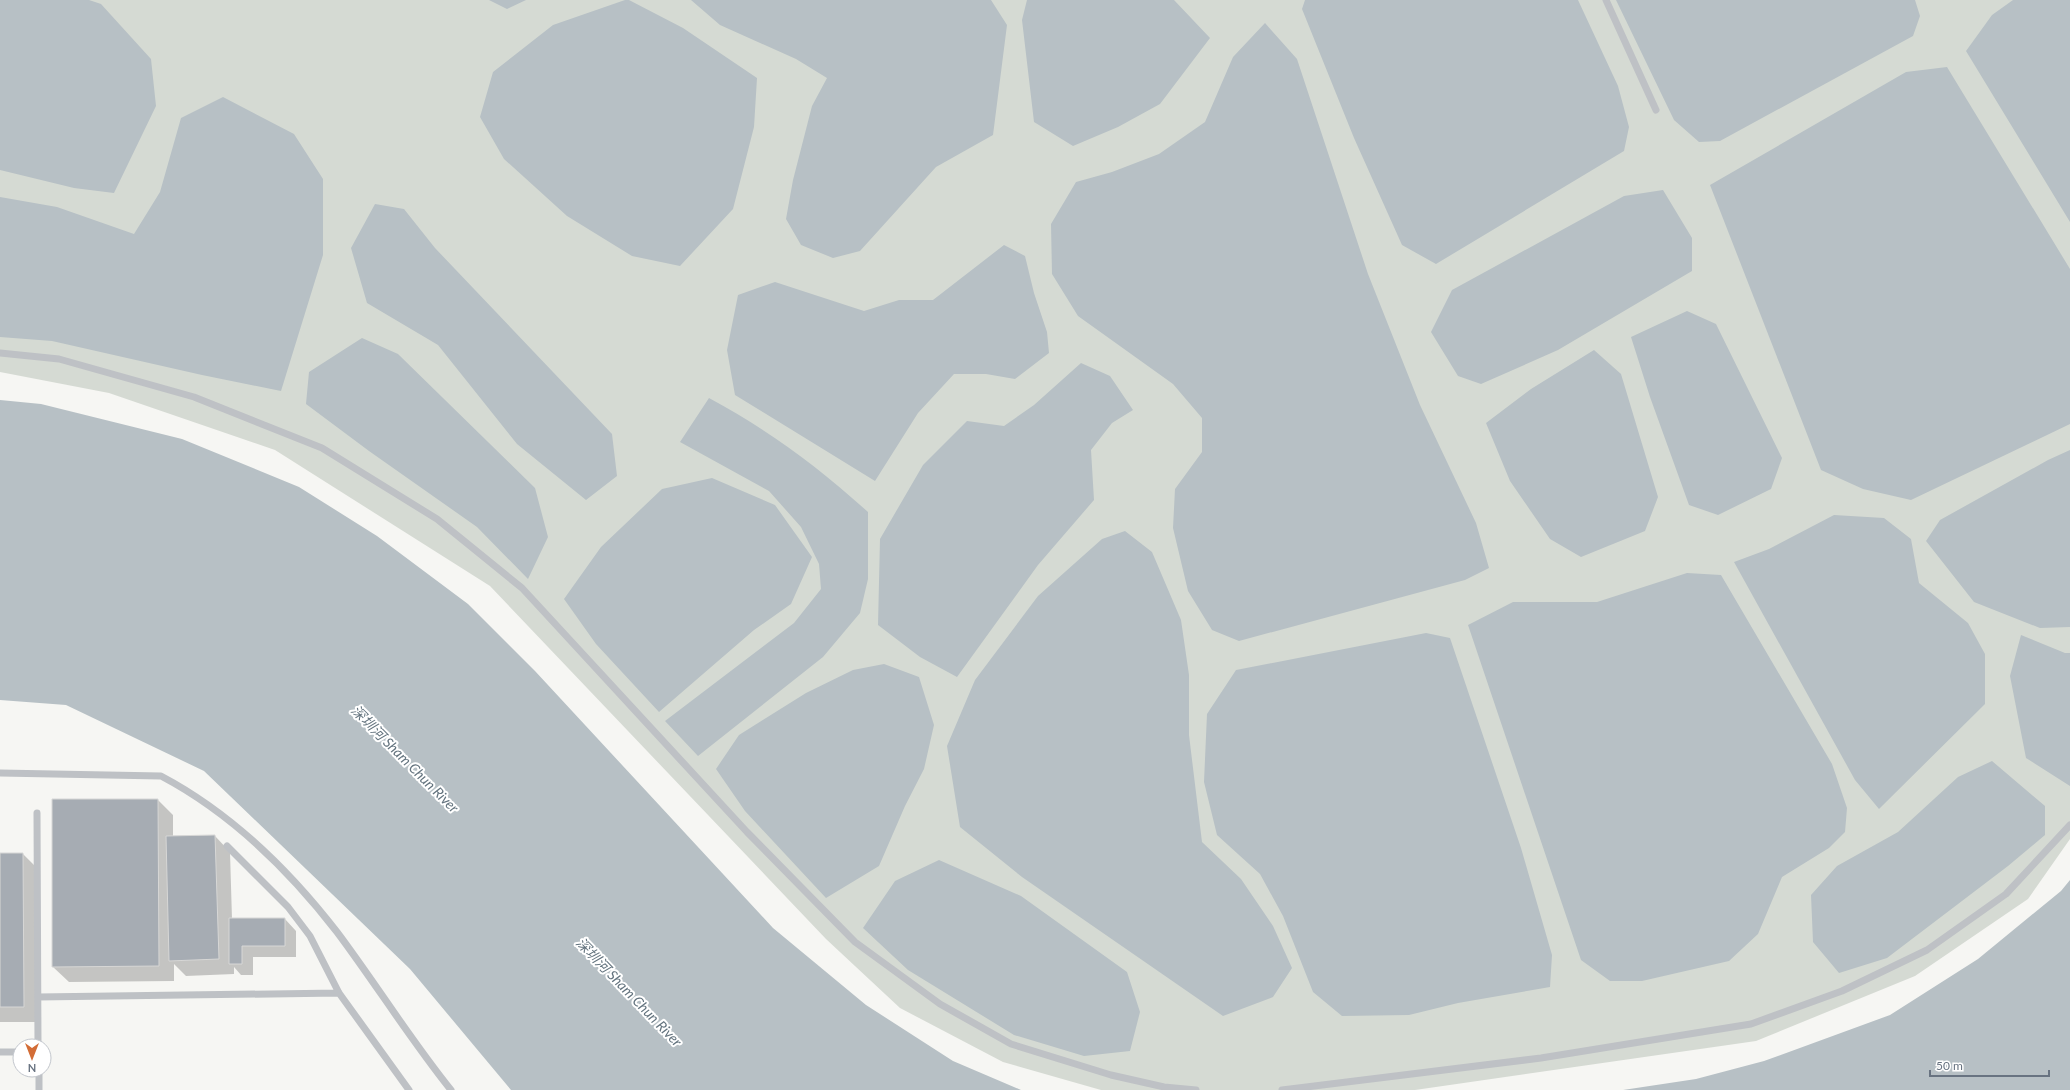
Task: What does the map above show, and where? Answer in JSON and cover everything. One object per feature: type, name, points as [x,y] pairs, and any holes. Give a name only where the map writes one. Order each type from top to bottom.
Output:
[{"type":"lane","points":[[1606,0],[1656,110]]},
{"type":"lane","points":[[0,353],[59,359],[194,397],[322,448],[436,519],[522,588],[747,832],[856,942],[940,1004],[1011,1044],[1111,1075],[1164,1088],[1196,1090]]},
{"type":"lane","points":[[0,773],[161,776],[181,786],[207,804],[232,822],[293,880],[337,932],[451,1090]]},
{"type":"lane","points":[[37,813],[38,1038]]},
{"type":"lane","points":[[1282,1090],[1541,1058],[1751,1024],[1842,991],[1927,950],[2006,894],[2070,825]]},
{"type":"lane","points":[[227,846],[288,908],[310,936],[339,993],[409,1090]]},
{"type":"lane","points":[[38,997],[339,993]]},
{"type":"lane","points":[[0,1052],[12,1052]]},
{"type":"lane","points":[[39,1078],[39,1090]]},
{"type":"shaded area","points":[[0,0],[2070,0],[2070,839],[2028,899],[1915,976],[1756,1041],[1415,1090],[1101,1090],[1003,1062],[900,1008],[826,939],[490,586],[275,450],[109,393],[0,372]]},
{"type":"water","points":[[0,0],[89,0],[101,4],[151,59],[156,106],[114,193],[74,188],[0,170]]},
{"type":"water","points":[[489,0],[526,0],[507,9]]},
{"type":"water","points":[[625,0],[629,0],[683,28],[757,78],[754,127],[733,209],[680,266],[632,256],[567,216],[504,159],[480,117],[493,72],[553,25]]},
{"type":"water","points":[[691,0],[991,0],[1007,25],[993,135],[936,167],[860,251],[833,258],[801,245],[786,219],[793,180],[812,106],[827,78],[796,59],[720,25]]},
{"type":"water","points":[[1027,0],[1174,0],[1210,38],[1160,104],[1118,127],[1073,146],[1034,122],[1022,20]]},
{"type":"water","points":[[1305,0],[1578,0],[1618,86],[1629,127],[1624,151],[1436,264],[1402,245],[1354,138],[1302,9]]},
{"type":"water","points":[[1616,0],[1915,0],[1920,16],[1913,36],[1720,141],[1699,142],[1674,120]]},
{"type":"water","points":[[2013,0],[2070,0],[2070,222],[1966,51],[1992,15]]},
{"type":"water","points":[[1265,23],[1297,59],[1368,274],[1420,405],[1476,523],[1489,568],[1465,580],[1239,641],[1212,630],[1188,591],[1173,528],[1175,489],[1202,452],[1202,418],[1173,384],[1078,316],[1052,274],[1051,224],[1076,182],[1112,172],[1159,154],[1205,122],[1233,57]]},
{"type":"water","points":[[1947,67],[2070,269],[2070,424],[1911,500],[1863,489],[1821,470],[1710,185],[1906,72]]},
{"type":"water","points":[[223,97],[294,134],[323,179],[323,255],[281,391],[202,375],[52,341],[0,337],[0,197],[57,207],[134,234],[160,192],[181,118]]},
{"type":"water","points":[[1663,190],[1692,238],[1692,271],[1558,350],[1481,384],[1458,376],[1431,332],[1452,290],[1624,196]]},
{"type":"water","points":[[375,204],[404,209],[435,248],[612,434],[617,476],[586,500],[517,444],[438,345],[367,303],[351,248]]},
{"type":"water","points":[[1004,245],[1025,256],[1034,293],[1047,332],[1049,353],[1015,379],[986,374],[954,374],[918,413],[875,481],[735,395],[727,350],[738,295],[775,282],[864,311],[899,300],[933,300]]},
{"type":"water","points":[[1687,311],[1716,324],[1782,458],[1771,489],[1718,515],[1689,505],[1650,397],[1631,337]]},
{"type":"water","points":[[362,338],[398,354],[535,488],[548,537],[528,579],[477,527],[369,451],[306,404],[309,372]]},
{"type":"water","points":[[1594,350],[1621,374],[1658,497],[1645,531],[1581,557],[1550,539],[1510,481],[1486,423],[1531,389]]},
{"type":"water","points":[[1081,363],[1110,376],[1133,410],[1112,423],[1091,450],[1094,500],[1038,565],[957,677],[920,657],[878,625],[880,539],[923,465],[967,421],[1004,426],[1034,405]]},
{"type":"water","points":[[709,398],[773,436],[830,479],[868,512],[868,579],[860,613],[823,657],[698,756],[665,721],[794,623],[821,589],[819,564],[801,527],[769,491],[680,442]]},
{"type":"water","name":"深圳河 Sham Chun River","points":[[0,400],[41,404],[182,439],[299,487],[377,536],[468,604],[535,671],[773,928],[866,1005],[953,1061],[1021,1090],[511,1090],[410,969],[204,771],[66,705],[0,700]]},
{"type":"water","points":[[2070,450],[2070,627],[2040,628],[1974,602],[1926,541],[1940,520],[2048,460]]},
{"type":"water","points":[[712,478],[775,505],[812,557],[791,604],[754,630],[659,712],[596,644],[564,599],[601,547],[662,489]]},
{"type":"water","points":[[1834,515],[1884,518],[1911,539],[1919,583],[1968,623],[1985,654],[1985,704],[1879,809],[1855,780],[1734,562],[1769,549]]},
{"type":"water","points":[[1125,531],[1152,552],[1181,620],[1189,675],[1189,735],[1202,842],[1241,879],[1273,926],[1292,968],[1273,997],[1223,1016],[1022,877],[960,827],[947,746],[975,680],[1038,596],[1102,539]]},
{"type":"water","points":[[1687,573],[1721,575],[1832,764],[1847,808],[1845,832],[1829,848],[1782,877],[1758,934],[1729,961],[1642,981],[1610,981],[1581,960],[1468,625],[1513,602],[1597,602]]},
{"type":"water","points":[[1426,633],[1450,638],[1521,848],[1552,955],[1550,987],[1458,1003],[1409,1015],[1342,1016],[1313,992],[1283,916],[1260,874],[1217,835],[1204,782],[1207,714],[1236,670]]},
{"type":"water","points":[[2021,635],[2065,653],[2070,653],[2070,786],[2026,758],[2010,676]]},
{"type":"water","points":[[884,664],[919,677],[934,725],[924,769],[905,806],[879,866],[826,898],[745,811],[716,769],[739,735],[806,693],[853,670]]},
{"type":"water","points":[[1992,761],[2045,806],[2045,835],[2008,866],[1887,958],[1839,973],[1813,942],[1811,895],[1837,866],[1898,832],[1958,777]]},
{"type":"water","points":[[939,860],[1021,896],[1127,972],[1140,1012],[1130,1051],[1084,1056],[1014,1035],[908,970],[863,928],[895,881]]},
{"type":"water","points":[[2070,880],[2070,1090],[1623,1090],[1696,1079],[1764,1061],[1890,1015],[1978,959],[2061,891]]},
{"type":"building","points":[[52,799],[158,799],[159,966],[52,967]]},
{"type":"building","points":[[215,835],[219,959],[169,961],[166,836]]},
{"type":"building","points":[[0,853],[23,853],[24,1007],[0,1007]]},
{"type":"building","points":[[229,918],[285,918],[285,946],[242,946],[242,964],[229,964]]}]
